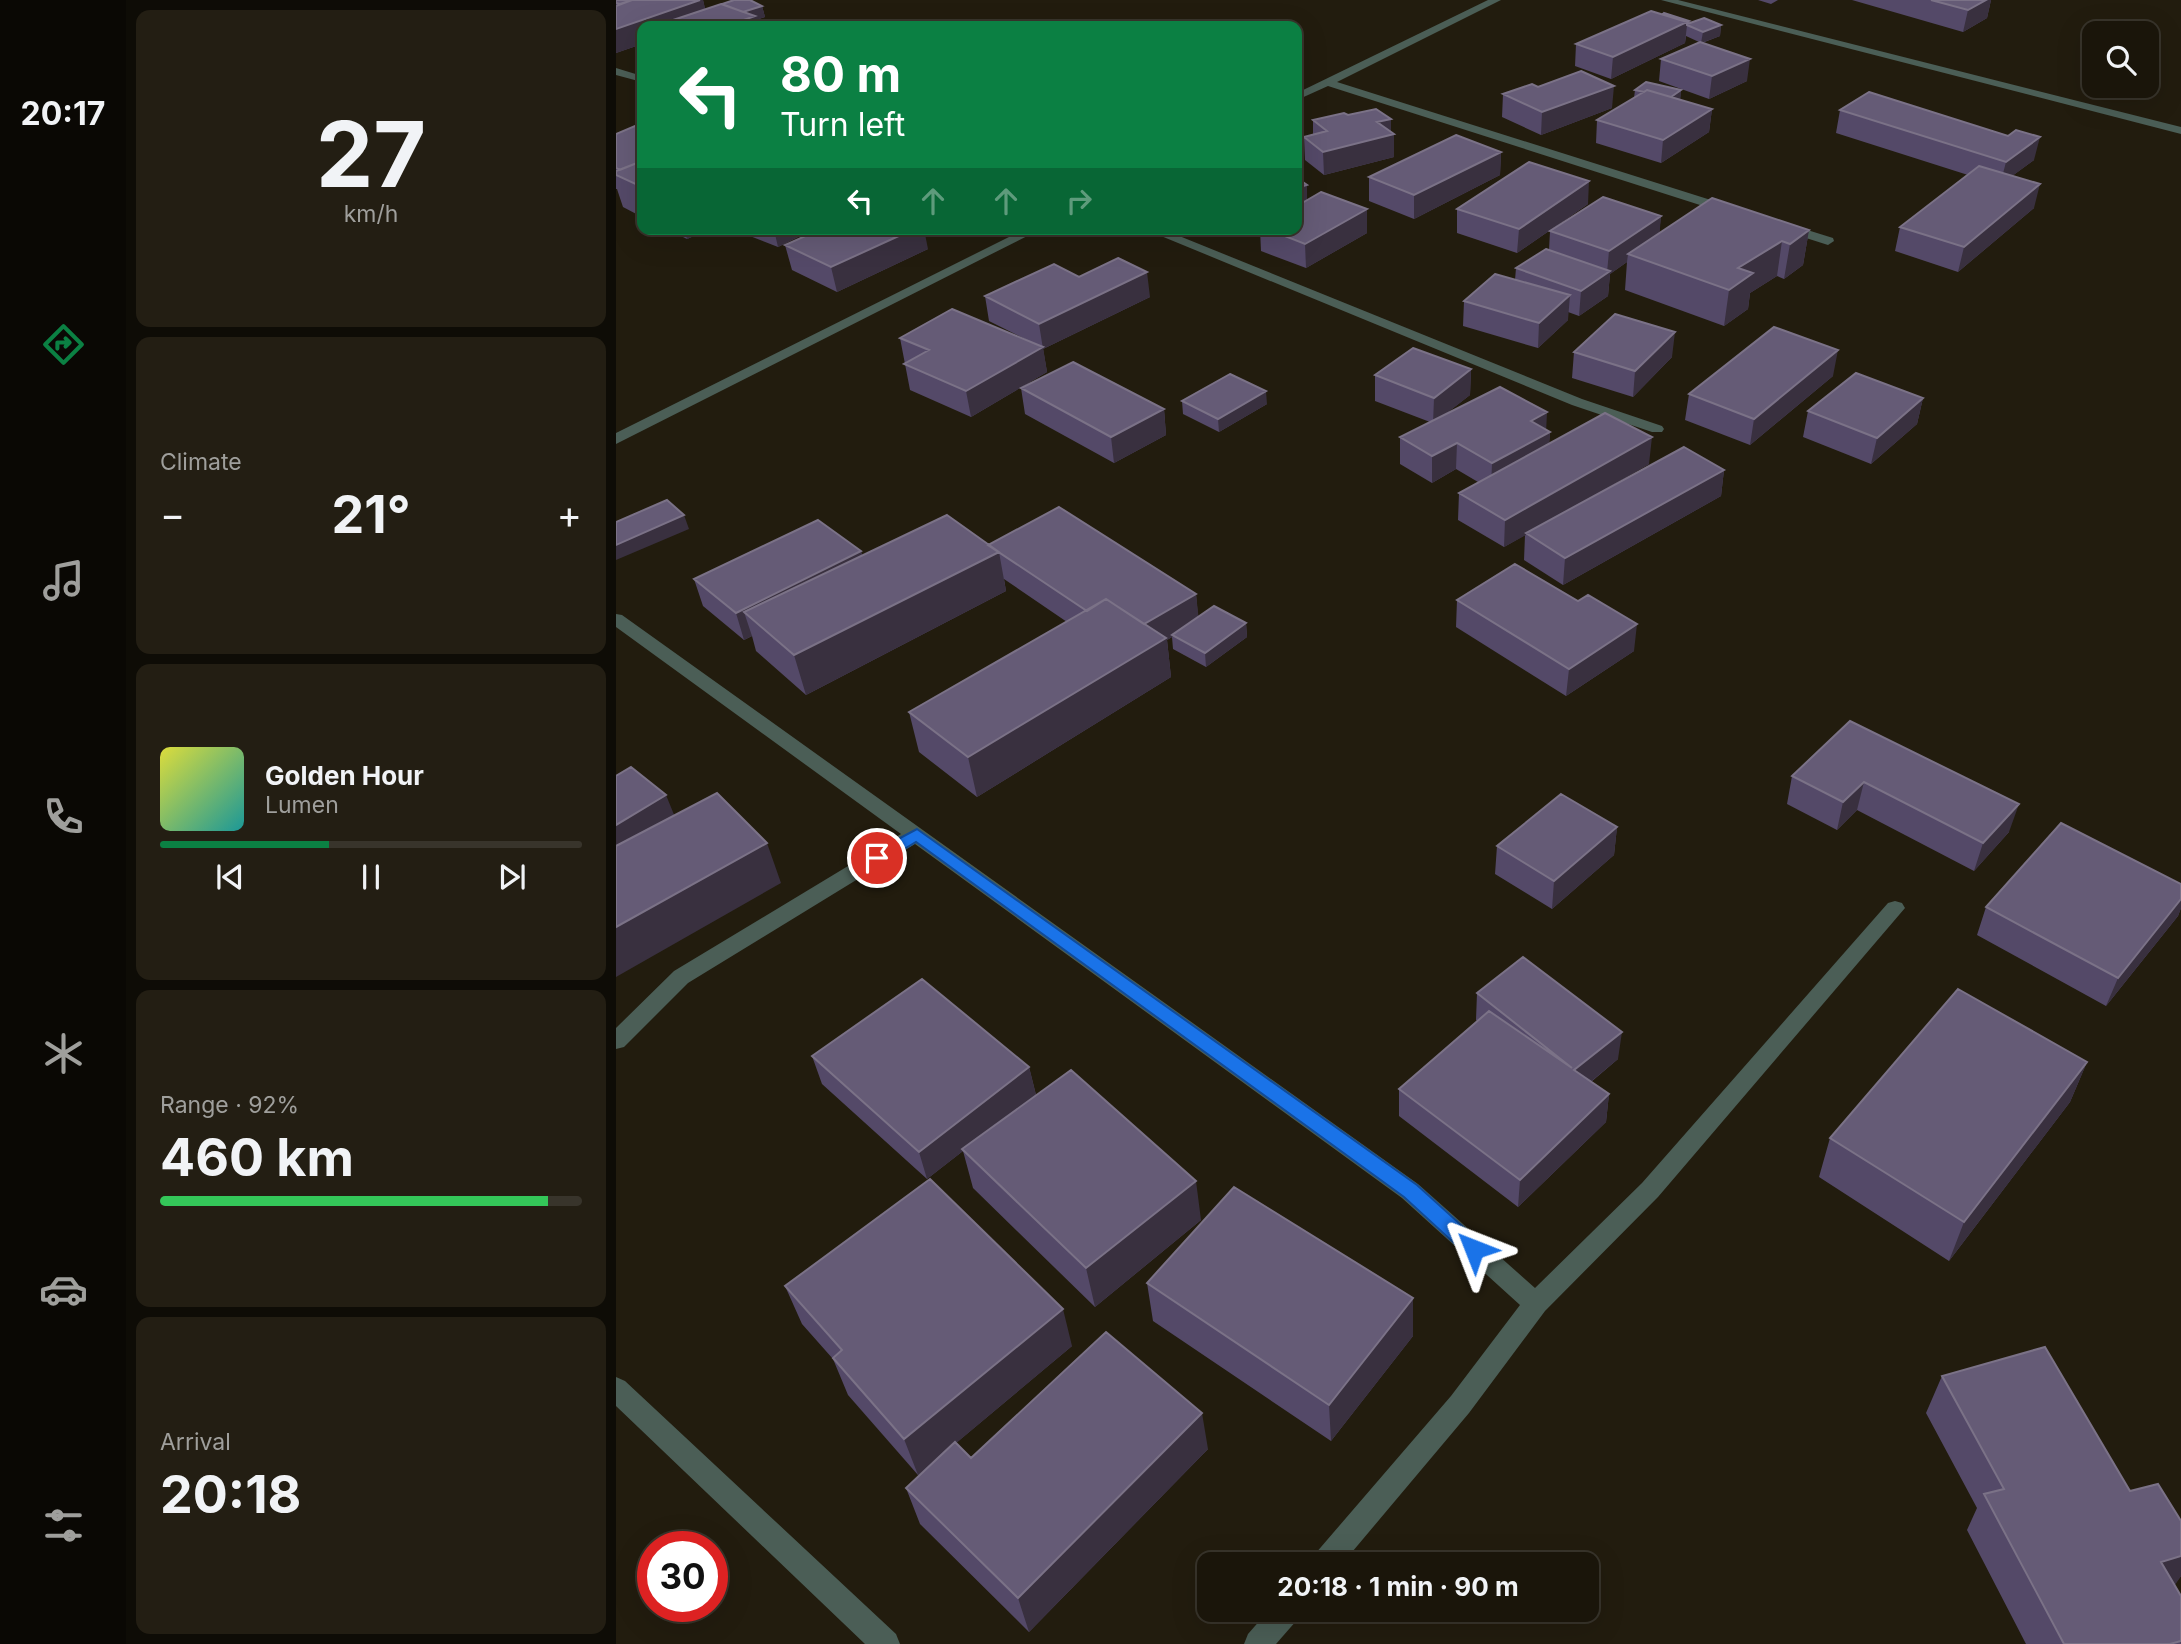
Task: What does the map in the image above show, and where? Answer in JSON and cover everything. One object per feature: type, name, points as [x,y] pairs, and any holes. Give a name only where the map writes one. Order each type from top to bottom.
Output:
[{"type":"street","points":[[1302,94],[1496,0]]},
{"type":"street","points":[[1666,0],[2181,131]]},
{"type":"street","points":[[616,71],[637,77]]},
{"type":"street","points":[[1327,82],[1735,212]]},
{"type":"street","points":[[1775,224],[1828,241]]},
{"type":"street","points":[[1012,235],[1018,238]]},
{"type":"street","points":[[616,439],[1024,235]]},
{"type":"street","points":[[1165,235],[1577,402],[1657,429]]},
{"type":"street","points":[[616,619],[1410,1191],[1459,1233],[1489,1265],[1536,1303]]},
{"type":"street","points":[[616,1041],[681,977],[917,834]]},
{"type":"street","points":[[1335,1552],[1467,1398],[1536,1303],[1650,1189],[1895,908]]},
{"type":"street","points":[[616,1389],[886,1644]]},
{"type":"street","points":[[1258,1644],[1277,1622]]},
{"type":"building","points":[[616,0],[632,0],[620,4],[616,3]]},
{"type":"building","points":[[632,0],[700,0],[616,29],[616,6]]},
{"type":"building","points":[[734,0],[750,0],[762,6],[743,12],[722,4]]},
{"type":"building","points":[[1931,0],[1986,0],[1968,10]]},
{"type":"building","points":[[721,4],[755,16],[741,21],[670,21]]},
{"type":"building","points":[[1651,11],[1687,22],[1613,57],[1576,44]]},
{"type":"building","points":[[1664,13],[1689,21],[1687,22]]},
{"type":"building","points":[[1704,18],[1721,25],[1703,32],[1687,25],[1687,24]]},
{"type":"building","points":[[1700,42],[1750,59],[1712,76],[1661,59]]},
{"type":"building","points":[[1581,71],[1614,86],[1542,112],[1503,94],[1532,84],[1538,87]]},
{"type":"building","points":[[1646,82],[1681,90],[1671,97],[1647,90],[1635,90]]},
{"type":"building","points":[[1647,90],[1712,109],[1663,140],[1597,120]]},
{"type":"building","points":[[1869,92],[2008,136],[2016,130],[2040,137],[2006,162],[1840,110]]},
{"type":"building","points":[[1376,109],[1391,119],[1377,122],[1394,134],[1323,152],[1304,137],[1327,131],[1313,120]]},
{"type":"building","points":[[637,125],[637,163],[620,170],[616,168],[616,134]]},
{"type":"building","points":[[1456,135],[1501,152],[1414,195],[1369,177]]},
{"type":"building","points":[[1529,162],[1589,181],[1519,229],[1457,209]]},
{"type":"building","points":[[637,163],[637,185],[616,175],[616,171]]},
{"type":"building","points":[[1979,166],[2040,184],[1964,247],[1900,227]]},
{"type":"building","points":[[1321,192],[1367,209],[1305,244],[1282,235],[1302,235],[1302,203]]},
{"type":"building","points":[[1603,197],[1661,216],[1609,251],[1550,231]]},
{"type":"building","points":[[1712,198],[1809,230],[1790,244],[1782,241],[1738,268],[1753,273],[1729,290],[1628,254]]},
{"type":"building","points":[[808,235],[901,235],[831,267],[785,245]]},
{"type":"building","points":[[1546,249],[1610,271],[1581,291],[1516,268]]},
{"type":"building","points":[[1118,258],[1147,272],[1039,324],[985,296],[1054,264],[1079,277]]},
{"type":"building","points":[[1495,274],[1570,295],[1539,323],[1464,301]]},
{"type":"building","points":[[952,309],[1043,347],[966,391],[904,364],[929,350],[900,338]]},
{"type":"building","points":[[1615,314],[1675,332],[1635,371],[1574,352]]},
{"type":"building","points":[[1774,327],[1838,350],[1754,419],[1689,394]]},
{"type":"building","points":[[1413,348],[1471,369],[1434,398],[1375,375]]},
{"type":"building","points":[[1073,362],[1164,409],[1111,437],[1021,388]]},
{"type":"building","points":[[1856,373],[1923,398],[1877,438],[1808,411]]},
{"type":"building","points":[[1230,374],[1266,391],[1218,419],[1182,401]]},
{"type":"building","points":[[1500,387],[1547,412],[1531,421],[1550,432],[1492,463],[1457,443],[1432,456],[1400,437]]},
{"type":"building","points":[[1605,413],[1652,437],[1505,520],[1459,493]]},
{"type":"building","points":[[1684,447],[1724,470],[1565,558],[1526,533]]},
{"type":"building","points":[[667,500],[684,515],[616,545],[616,522]]},
{"type":"building","points":[[1059,507],[1196,594],[1144,624],[1106,599],[1087,611],[988,545]]},
{"type":"building","points":[[947,515],[999,552],[794,655],[744,612]]},
{"type":"building","points":[[818,520],[861,551],[736,613],[694,579]]},
{"type":"building","points":[[1515,564],[1578,601],[1588,595],[1637,624],[1569,669],[1457,600]]},
{"type":"building","points":[[1106,599],[1166,638],[968,757],[909,712]]},
{"type":"building","points":[[1214,606],[1246,623],[1205,653],[1172,635]]},
{"type":"building","points":[[1850,721],[2019,804],[1983,843],[1864,782],[1843,802],[1792,776]]},
{"type":"building","points":[[631,767],[666,795],[616,825],[616,776]]},
{"type":"building","points":[[717,793],[767,843],[616,927],[616,846]]},
{"type":"building","points":[[1561,794],[1617,827],[1554,881],[1497,846]]},
{"type":"building","points":[[2061,823],[2181,884],[2181,899],[2118,978],[1986,907]]},
{"type":"building","points":[[1523,957],[1622,1032],[1574,1070],[1609,1094],[1520,1180],[1399,1089],[1489,1011],[1572,1068],[1477,993]]},
{"type":"building","points":[[922,979],[1029,1067],[919,1152],[812,1056]]},
{"type":"building","points":[[1958,989],[2087,1062],[1964,1222],[1830,1138]]},
{"type":"building","points":[[1071,1070],[1196,1181],[1086,1268],[962,1149]]},
{"type":"building","points":[[930,1179],[1063,1309],[904,1439],[833,1358],[842,1350],[785,1286]]},
{"type":"building","points":[[1234,1187],[1413,1298],[1329,1405],[1147,1283]]},
{"type":"building","points":[[1106,1332],[1202,1413],[1018,1598],[906,1488],[955,1442],[971,1458]]},
{"type":"building","points":[[2045,1347],[2130,1491],[2158,1484],[2181,1521],[2181,1556],[2161,1562],[2181,1596],[2181,1641],[2170,1644],[2064,1644],[1984,1494],[2004,1489],[1942,1376]]},
{"type":"route","points":[[877,858],[917,834],[1410,1191],[1474,1249]]}]
